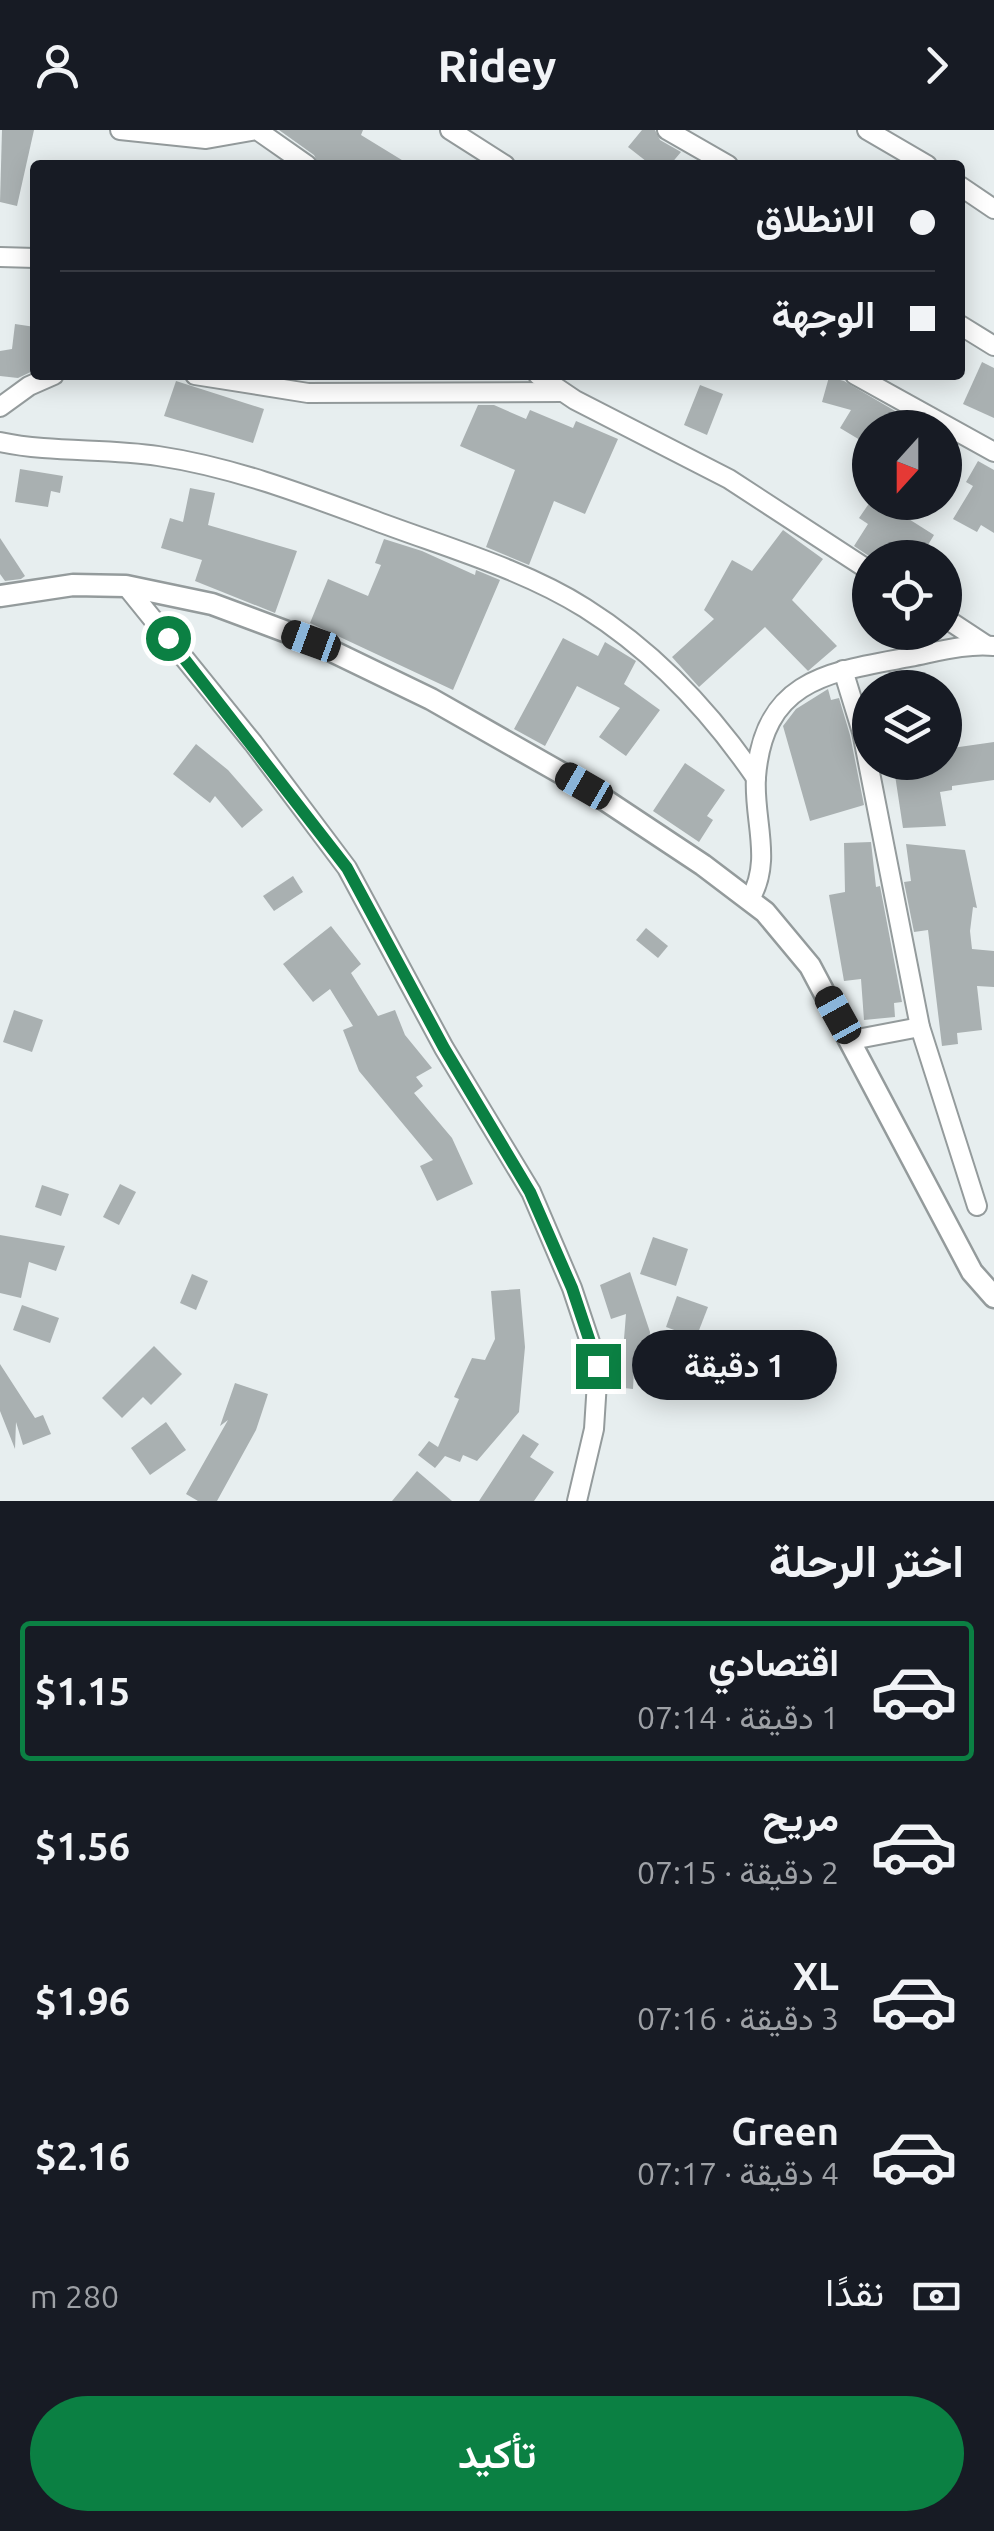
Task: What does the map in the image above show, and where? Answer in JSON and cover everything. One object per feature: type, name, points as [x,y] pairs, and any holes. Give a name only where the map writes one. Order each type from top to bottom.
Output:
[{"type":"street","points":[[120,130],[206,139],[258,130],[300,160]]},
{"type":"street","points":[[450,130],[498,160]]},
{"type":"street","points":[[667,130],[719,160]]},
{"type":"street","points":[[867,130],[918,160]]},
{"type":"street","points":[[965,190],[994,210]]},
{"type":"street","points":[[0,257],[30,258]]},
{"type":"street","points":[[965,328],[994,346]]},
{"type":"street","points":[[0,408],[43,380]]},
{"type":"street","points":[[226,380],[308,393],[562,392]]},
{"type":"street","points":[[545,380],[729,479],[852,558]]},
{"type":"street","points":[[864,380],[994,452]]},
{"type":"street","points":[[0,442],[158,456],[211,468],[336,506],[526,580],[584,607],[643,650],[727,736],[756,778]]},
{"type":"street","points":[[0,596],[73,585],[126,586],[229,610],[311,641],[431,699],[584,786],[750,898],[810,966],[972,1272],[994,1297]]},
{"type":"street","points":[[126,586],[253,742],[347,868],[444,1048],[530,1192],[572,1288],[598,1366],[594,1429],[578,1501]]},
{"type":"street","points":[[962,628],[990,645]]},
{"type":"street","points":[[750,898],[762,867],[756,778],[762,746],[786,700],[808,681],[843,670],[990,645]]},
{"type":"street","points":[[843,670],[862,732],[920,1027],[978,1206]]},
{"type":"street","points":[[852,1040],[920,1027]]},
{"type":"building","points":[[2,130],[34,130],[17,206],[0,202]]},
{"type":"building","points":[[279,130],[363,130],[361,135],[402,160],[316,160]]},
{"type":"building","points":[[642,130],[655,130],[660,140],[681,152],[674,160],[645,160],[628,147]]},
{"type":"building","points":[[15,324],[30,326],[30,372],[18,378],[0,376],[0,351],[12,349]]},
{"type":"building","points":[[982,362],[994,368],[994,418],[963,404]]},
{"type":"building","points":[[828,380],[844,381],[893,410],[852,410],[852,435],[840,428],[851,410],[822,402]]},
{"type":"building","points":[[176,381],[264,409],[253,443],[164,416]]},
{"type":"building","points":[[700,385],[723,394],[707,435],[684,425]]},
{"type":"building","points":[[478,405],[494,405],[526,419],[530,410],[573,428],[576,421],[618,439],[585,514],[554,501],[529,565],[486,547],[515,470],[460,446]]},
{"type":"building","points":[[978,461],[994,470],[994,533],[981,525],[977,532],[955,520],[962,520],[962,504],[973,486],[966,482]]},
{"type":"building","points":[[20,469],[63,476],[60,493],[51,491],[48,507],[15,502]]},
{"type":"building","points":[[190,488],[215,493],[208,525],[297,551],[275,613],[195,581],[202,560],[161,548],[170,518],[183,522]]},
{"type":"building","points":[[862,520],[910,520],[934,535],[931,540],[858,540],[868,524]]},
{"type":"building","points":[[783,530],[823,559],[792,600],[837,646],[808,671],[765,627],[699,687],[672,657],[714,619],[704,610],[732,560],[752,571]]},
{"type":"building","points":[[0,538],[25,576],[21,579],[5,581],[0,574]]},
{"type":"building","points":[[384,539],[475,575],[476,570],[500,580],[453,690],[310,623],[328,579],[368,596],[381,565],[375,563]]},
{"type":"building","points":[[563,638],[598,656],[605,642],[636,661],[624,684],[660,710],[626,756],[599,737],[620,708],[577,686],[545,746],[514,729]]},
{"type":"building","points":[[828,689],[831,700],[839,698],[852,745],[852,780],[859,780],[864,805],[810,821],[783,726],[796,709]]},
{"type":"building","points":[[994,742],[994,780],[952,786],[952,790],[940,792],[946,826],[903,828],[896,780],[962,780],[962,747]]},
{"type":"building","points":[[196,744],[228,770],[263,810],[242,828],[215,796],[210,803],[173,774]]},
{"type":"building","points":[[685,763],[725,790],[707,816],[713,820],[699,842],[653,811]]},
{"type":"building","points":[[871,842],[876,887],[880,886],[902,1002],[894,1003],[895,1017],[864,1020],[861,979],[844,981],[829,895],[845,892],[844,843]]},
{"type":"building","points":[[906,844],[965,850],[977,908],[973,907],[970,931],[972,949],[994,951],[994,987],[977,986],[982,1030],[957,1033],[958,1044],[942,1046],[928,930],[914,932],[904,882],[911,881]]},
{"type":"building","points":[[293,876],[303,892],[274,911],[263,896]]},
{"type":"building","points":[[331,926],[361,964],[351,973],[378,1016],[395,1010],[405,1035],[432,1068],[416,1077],[423,1086],[414,1093],[452,1138],[473,1184],[437,1201],[420,1166],[433,1160],[359,1071],[343,1030],[353,1026],[330,989],[313,1002],[283,964]]},
{"type":"building","points":[[646,928],[668,946],[658,958],[636,940]]},
{"type":"building","points":[[14,1010],[43,1020],[32,1052],[3,1042]]},
{"type":"building","points":[[120,1184],[136,1192],[119,1225],[103,1217]]},
{"type":"building","points":[[42,1185],[69,1194],[61,1216],[35,1207]]},
{"type":"building","points":[[0,1235],[65,1246],[56,1271],[29,1262],[21,1298],[0,1293]]},
{"type":"building","points":[[653,1237],[688,1249],[676,1286],[640,1274]]},
{"type":"building","points":[[630,1272],[650,1332],[647,1370],[634,1369],[633,1389],[614,1387],[616,1364],[622,1364],[626,1314],[611,1319],[600,1285]]},
{"type":"building","points":[[192,1274],[208,1281],[196,1310],[180,1303]]},
{"type":"building","points":[[520,1289],[525,1347],[519,1412],[477,1461],[463,1455],[460,1462],[445,1456],[435,1468],[418,1455],[429,1441],[438,1447],[472,1358],[485,1360],[495,1339],[491,1291]]},
{"type":"building","points":[[677,1296],[708,1307],[696,1338],[666,1327]]},
{"type":"building","points":[[22,1305],[59,1318],[50,1343],[13,1330]]},
{"type":"building","points":[[154,1346],[182,1374],[151,1405],[143,1397],[122,1418],[102,1398]]},
{"type":"building","points":[[0,1364],[35,1418],[43,1415],[51,1434],[23,1445],[16,1422],[15,1449],[0,1411]]},
{"type":"building","points":[[235,1383],[268,1394],[256,1430],[217,1501],[198,1501],[186,1494],[228,1420],[220,1426]]},
{"type":"building","points":[[166,1422],[186,1450],[150,1475],[131,1448]]},
{"type":"building","points":[[523,1434],[539,1444],[530,1457],[554,1472],[534,1501],[479,1501]]},
{"type":"building","points":[[417,1471],[452,1501],[392,1501]]},
{"type":"route","points":[[168,638],[253,742],[347,868],[444,1048],[530,1192],[572,1288],[598,1366]]}]
